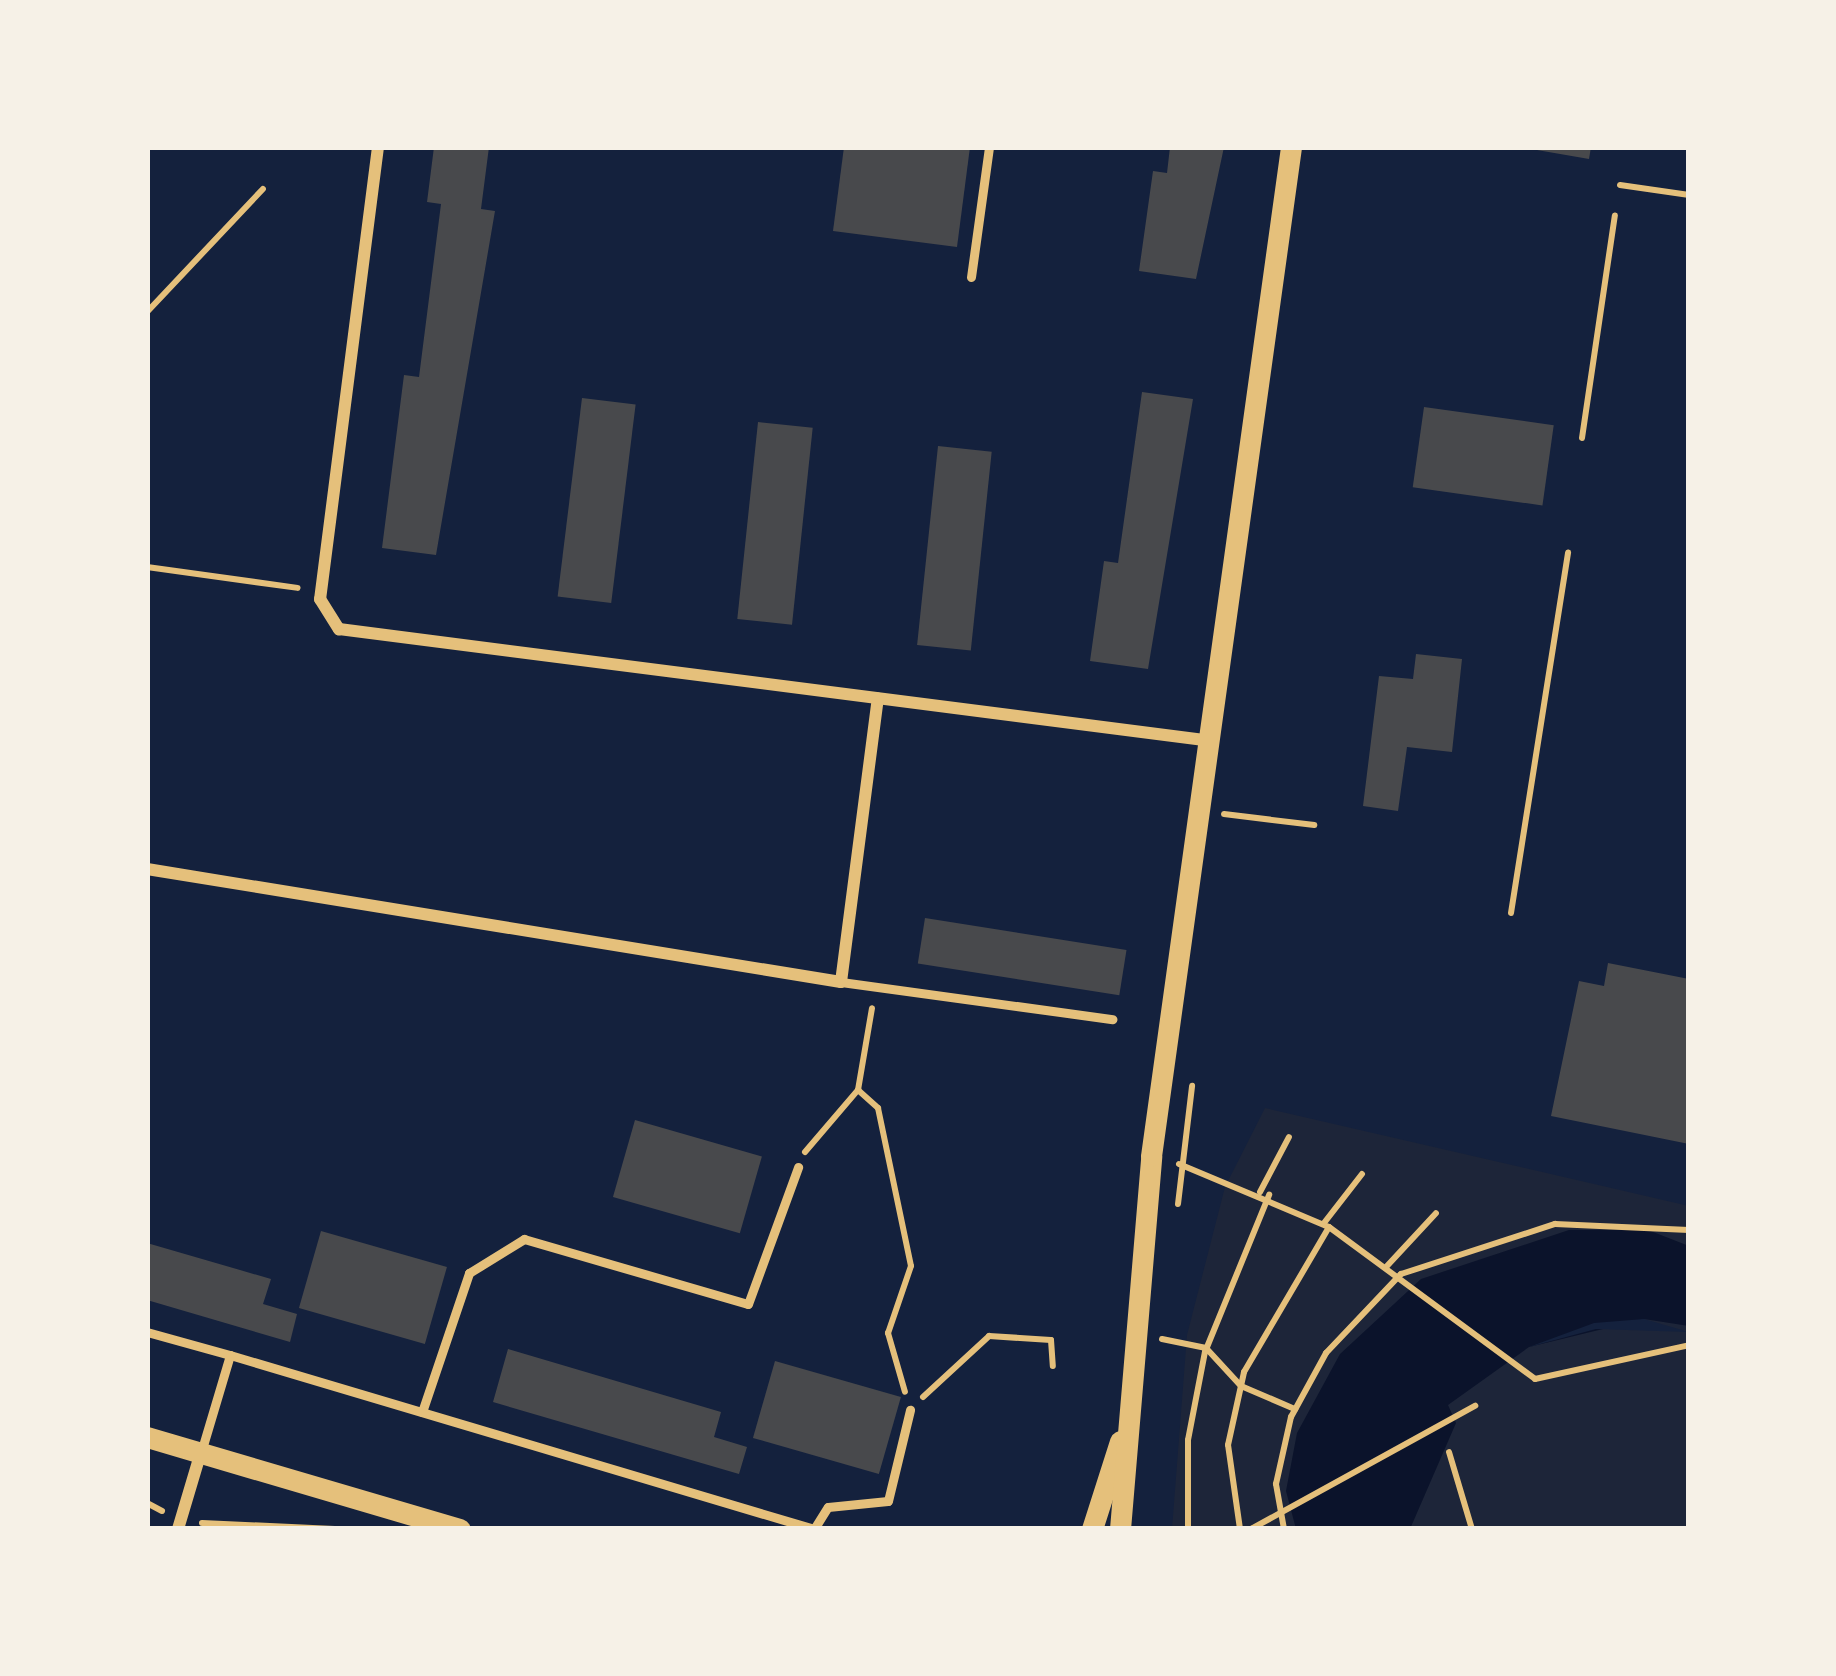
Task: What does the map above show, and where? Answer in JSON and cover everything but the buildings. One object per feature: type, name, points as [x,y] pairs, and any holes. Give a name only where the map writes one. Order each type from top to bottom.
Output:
[{"type":"street","points":[[378,147],[321,595],[339,629],[1214,741]]},
{"type":"street","points":[[1120,1529],[1120,1441],[1151,1156],[1214,741],[1291,147]]},
{"type":"street","points":[[147,869],[841,982],[878,698]]},
{"type":"street","points":[[147,1436],[460,1529]]},
{"type":"street","points":[[1092,1529],[1120,1441]]},
{"type":"street","points":[[179,1525],[200,1451]]},
{"type":"lane","points":[[971,277],[988,147]]},
{"type":"lane","points":[[841,982],[1112,1019]]},
{"type":"lane","points":[[422,1412],[470,1273],[524,1239],[748,1304],[798,1167]]},
{"type":"lane","points":[[147,1332],[814,1528],[828,1507],[888,1501],[910,1410]]},
{"type":"lane","points":[[200,1451],[230,1355]]},
{"type":"path","points":[[1620,185],[1689,195]]},
{"type":"path","points":[[147,312],[263,189]]},
{"type":"path","points":[[1582,438],[1615,214]]},
{"type":"path","points":[[1511,914],[1568,552]]},
{"type":"path","points":[[147,567],[321,595]]},
{"type":"path","points":[[1221,838],[1224,814],[1315,825]]},
{"type":"path","points":[[798,1167],[820,1124],[858,1090],[875,986]]},
{"type":"path","points":[[1174,1230],[1193,1071]]},
{"type":"path","points":[[858,1090],[878,1108],[911,1266],[888,1333],[910,1410],[988,1336],[1051,1340],[1054,1366]]},
{"type":"path","points":[[1188,1529],[1188,1440],[1206,1348],[1289,1137]]},
{"type":"path","points":[[1151,1156],[1264,1194],[1326,1225],[1401,1274],[1534,1379],[1689,1345]]},
{"type":"path","points":[[1240,1529],[1228,1444],[1240,1386],[1273,1309],[1362,1174]]},
{"type":"path","points":[[1387,1266],[1436,1213]]},
{"type":"path","points":[[1284,1529],[1277,1509],[1295,1408],[1326,1353],[1401,1274],[1555,1224],[1689,1230]]},
{"type":"path","points":[[1159,1363],[1164,1317]]},
{"type":"path","points":[[1162,1339],[1206,1348],[1240,1386],[1295,1408]]},
{"type":"path","points":[[1251,1529],[1291,1500],[1475,1406]]},
{"type":"path","points":[[1449,1452],[1472,1529]]},
{"type":"path","points":[[147,1503],[179,1525],[335,1529]]},
{"type":"shaded area","points":[[1265,1108],[1689,1206],[1689,1529],[1172,1529],[1187,1335],[1225,1187]]},
{"type":"shaded area","points":[[1569,1230],[1648,1230],[1689,1246],[1689,1326],[1644,1319],[1529,1347],[1448,1405],[1456,1423],[1410,1529],[1296,1529],[1286,1491],[1297,1433],[1340,1354],[1421,1279]]},
{"type":"pier","points":[[1644,1319],[1689,1332],[1596,1329],[1529,1347],[1594,1323]]}]
